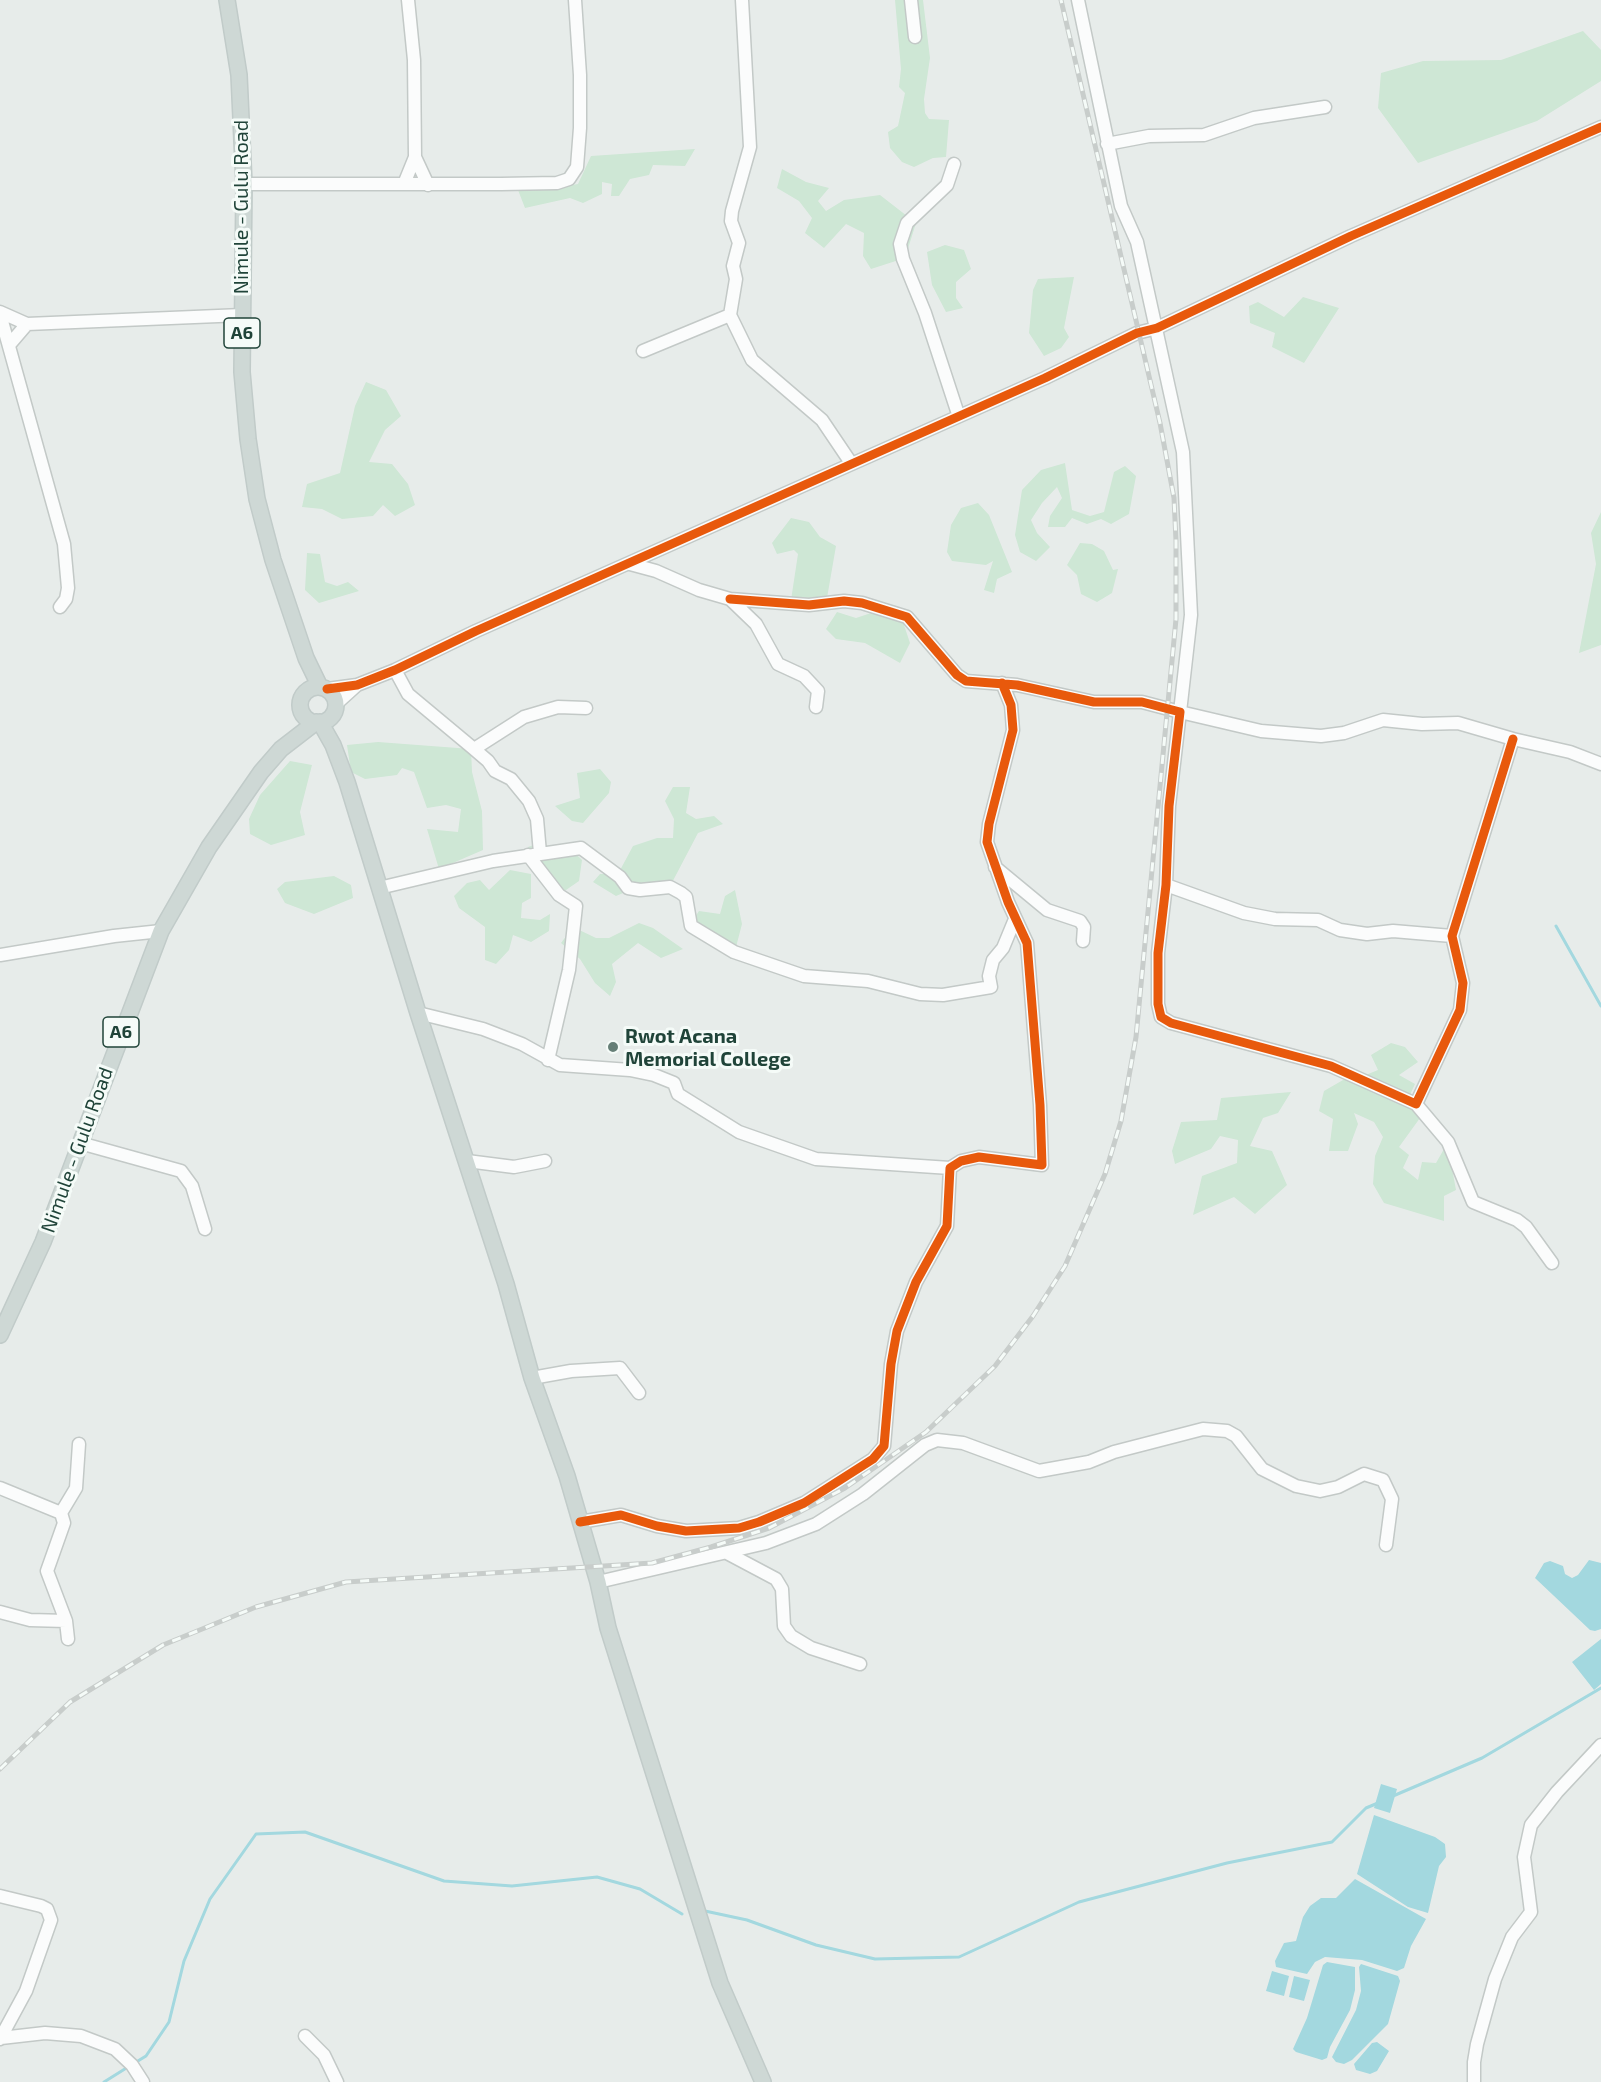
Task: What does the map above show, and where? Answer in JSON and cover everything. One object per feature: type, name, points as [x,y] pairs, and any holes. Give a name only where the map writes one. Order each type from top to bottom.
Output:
[{"type":"main road","name":"Nimule - Gulu Road","points":[[227,0],[239,75],[244,184],[242,372],[257,499],[273,560],[318,689]]},
{"type":"main road","name":"A6","points":[[302,710],[302,699],[318,689]]},
{"type":"main road","points":[[318,689],[333,694],[326,717],[333,745],[506,1284],[532,1378],[598,1581],[608,1628],[720,1983],[763,2082]]},
{"type":"main road","name":"Nimule - Gulu Road","points":[[0,1335],[43,1242],[161,931],[209,847],[261,772],[281,749],[302,710]]},
{"type":"main road","points":[[302,710],[306,717],[326,717]]},
{"type":"main road","name":"Nimule - Gulu Road","points":[[281,749],[326,717]]},
{"type":"street","points":[[404,184],[415,157],[414,60],[408,0]]},
{"type":"street","points":[[244,184],[428,185],[557,183],[569,179],[579,155],[580,75],[575,0]]},
{"type":"street","points":[[742,0],[750,147],[732,211],[731,221],[739,243],[733,266],[736,279],[730,315],[752,360],[822,420],[850,463]]},
{"type":"street","points":[[911,0],[915,37]]},
{"type":"street","points":[[1078,0],[1121,206],[1137,242],[1183,452],[1191,615],[1169,806],[1166,885],[1158,953],[1158,1004],[1161,1017],[1171,1023],[1330,1065],[1416,1104],[1448,1142],[1473,1202],[1517,1220],[1526,1227],[1552,1263]]},
{"type":"street","points":[[1107,144],[1149,136],[1204,135],[1254,118],[1325,107]]},
{"type":"street","points":[[318,689],[357,685],[395,670],[476,631],[630,564],[958,414],[1045,378],[1137,333],[1157,328],[1351,236],[1601,127]]},
{"type":"street","points":[[415,157],[428,185]]},
{"type":"street","points":[[954,164],[947,185],[908,223],[900,244],[903,259],[925,313],[958,414]]},
{"type":"street","points":[[0,313],[27,324],[242,315]]},
{"type":"street","points":[[0,313],[64,544],[68,588],[67,596],[60,607]]},
{"type":"street","points":[[643,351],[730,315]]},
{"type":"street","points":[[9,345],[27,324]]},
{"type":"street","points":[[630,564],[730,599],[809,605],[849,601],[900,614],[912,621],[961,678],[977,683],[1002,683],[1080,700],[1112,704],[1142,702],[1261,731],[1290,734],[1330,736],[1383,720],[1422,724],[1467,724],[1513,739],[1570,752],[1601,764]]},
{"type":"street","points":[[730,599],[756,624],[778,664],[804,676],[818,691],[816,707]]},
{"type":"street","points":[[395,670],[408,694],[474,749],[495,771],[511,779],[529,801],[537,819],[534,854],[559,895],[576,906],[569,970],[548,1060]]},
{"type":"street","points":[[418,1013],[483,1029],[522,1044],[548,1060],[573,1068],[630,1070],[654,1075],[674,1083],[678,1094],[739,1132],[816,1159],[950,1168],[961,1161],[979,1157],[1042,1165],[1040,1105],[1027,943],[1015,920],[995,866],[987,834],[1013,730],[1011,705],[1002,683]]},
{"type":"street","points":[[326,717],[357,685]]},
{"type":"street","points":[[474,749],[524,717],[558,707],[586,708]]},
{"type":"street","points":[[1416,1104],[1460,1011],[1463,996],[1462,974],[1452,936],[1513,739]]},
{"type":"street","points":[[379,888],[534,854],[581,848],[632,890],[665,886],[675,889],[686,897],[688,920],[693,929],[734,951],[804,976],[868,981],[920,994],[943,995],[991,987],[989,975],[993,960],[1003,948],[1015,920]]},
{"type":"street","points":[[995,866],[1047,910],[1080,921],[1084,927],[1083,941]]},
{"type":"street","points":[[1166,885],[1237,911],[1267,917],[1318,920],[1340,930],[1367,934],[1394,931],[1452,936]]},
{"type":"street","points":[[0,955],[114,936],[161,931]]},
{"type":"street","points":[[80,1143],[181,1171],[192,1186],[204,1229]]},
{"type":"street","points":[[466,1161],[514,1167],[546,1161]]},
{"type":"street","points":[[580,1522],[621,1515],[657,1526],[686,1531],[727,1530],[749,1525],[804,1503],[881,1452],[886,1437],[891,1364],[897,1330],[916,1282],[947,1226],[950,1168]]},
{"type":"street","points":[[532,1378],[571,1371],[620,1368],[639,1393]]},
{"type":"street","points":[[598,1581],[766,1543],[816,1524],[863,1494],[925,1445],[937,1440],[963,1443],[1040,1471],[1089,1462],[1114,1452],[1203,1429],[1227,1431],[1236,1436],[1262,1469],[1296,1486],[1320,1491],[1338,1487],[1364,1474],[1383,1480],[1392,1499],[1386,1545]]},
{"type":"street","points":[[68,1639],[66,1621],[46,1571],[64,1523],[62,1513],[76,1488],[79,1444]]},
{"type":"street","points":[[0,1488],[62,1513]]},
{"type":"street","points":[[727,1553],[776,1579],[782,1589],[784,1626],[791,1636],[811,1648],[860,1664]]},
{"type":"street","points":[[0,1612],[30,1620],[66,1621]]},
{"type":"street","points":[[1474,2082],[1474,2062],[1495,1978],[1512,1938],[1531,1912],[1524,1857],[1531,1825],[1557,1792],[1601,1745]]},
{"type":"street","points":[[0,1896],[41,1906],[47,1909],[51,1920],[26,1991],[0,2038]]},
{"type":"street","points":[[0,2038],[45,2033],[81,2036],[115,2049],[132,2065],[143,2082]]},
{"type":"street","points":[[305,2036],[324,2055],[337,2082]]},
{"type":"green space","points":[[895,0],[923,0],[930,58],[924,99],[925,113],[929,119],[949,120],[946,157],[933,158],[914,167],[902,162],[890,148],[888,132],[898,126],[905,93],[899,87],[901,69]]},
{"type":"green space","points":[[1583,31],[1601,50],[1601,81],[1537,121],[1418,163],[1378,108],[1381,73],[1423,61],[1501,60]]},
{"type":"green space","points":[[695,149],[685,166],[653,165],[649,175],[630,179],[619,196],[611,196],[612,184],[602,182],[602,194],[583,203],[570,198],[525,208],[518,190],[549,189],[578,184],[591,156]]},
{"type":"green space","points":[[782,169],[806,182],[829,188],[818,201],[826,211],[844,200],[880,195],[916,223],[905,258],[871,269],[863,256],[864,233],[846,224],[824,248],[805,233],[812,218],[799,201],[777,188]]},
{"type":"green space","points":[[945,245],[964,250],[971,269],[956,282],[956,298],[963,308],[946,312],[932,285],[927,252]]},
{"type":"green space","points":[[1074,277],[1064,328],[1069,337],[1061,348],[1044,356],[1029,333],[1033,290],[1038,279]]},
{"type":"green space","points":[[1303,297],[1339,308],[1304,363],[1272,347],[1275,333],[1250,323],[1249,306],[1258,302],[1284,317]]},
{"type":"green space","points":[[366,382],[386,390],[401,416],[385,430],[369,462],[392,464],[408,484],[415,505],[395,516],[383,505],[373,516],[342,519],[322,509],[302,507],[307,484],[340,473],[355,406]]},
{"type":"green space","points":[[1065,463],[1072,510],[1090,516],[1104,512],[1114,472],[1125,466],[1136,476],[1129,514],[1111,524],[1101,519],[1087,524],[1072,518],[1065,527],[1048,527],[1050,516],[1062,498],[1057,487],[1042,503],[1031,520],[1037,533],[1050,547],[1036,561],[1020,552],[1015,535],[1022,490],[1041,470]]},
{"type":"green space","points":[[978,503],[989,515],[1012,572],[997,579],[994,593],[984,590],[993,561],[986,565],[952,561],[947,552],[951,525],[961,508]]},
{"type":"green space","points":[[1601,512],[1601,645],[1579,653],[1596,564],[1591,533]]},
{"type":"green space","points":[[791,518],[809,522],[820,537],[836,546],[827,598],[791,600],[798,554],[794,550],[777,554],[772,543]]},
{"type":"green space","points":[[1080,543],[1092,544],[1104,551],[1113,570],[1118,569],[1112,593],[1097,602],[1081,594],[1077,575],[1067,565]]},
{"type":"green space","points":[[307,553],[320,554],[325,582],[337,586],[348,582],[359,591],[319,603],[305,590]]},
{"type":"green space","points":[[837,612],[856,618],[874,612],[903,622],[910,643],[900,663],[865,643],[836,639],[826,629]]},
{"type":"green space","points":[[378,742],[471,749],[472,772],[482,811],[483,850],[439,869],[427,829],[458,832],[461,809],[446,805],[427,808],[414,772],[402,768],[397,775],[365,779],[351,772],[347,745]]},
{"type":"green space","points":[[290,761],[312,765],[300,812],[305,835],[271,845],[250,834],[249,819],[260,795]]},
{"type":"green space","points":[[600,769],[611,782],[609,793],[583,823],[572,821],[555,806],[580,798],[577,773]]},
{"type":"green space","points":[[673,787],[690,787],[686,813],[696,819],[714,816],[723,824],[698,833],[666,894],[635,888],[616,896],[593,882],[600,874],[618,874],[633,846],[657,838],[673,838],[674,819],[665,801]]},
{"type":"green space","points":[[539,843],[551,854],[573,851],[582,860],[579,881],[566,890],[555,892],[537,867],[528,847]]},
{"type":"green space","points":[[510,870],[531,874],[531,898],[522,903],[521,918],[540,920],[550,914],[549,931],[531,942],[513,935],[509,950],[496,964],[485,960],[485,927],[459,908],[454,896],[467,883],[480,880],[489,890]]},
{"type":"green space","points":[[334,876],[351,885],[353,898],[314,914],[285,903],[277,889],[285,882]]},
{"type":"green space","points":[[735,890],[742,924],[736,947],[693,920],[699,911],[720,914],[725,896]]},
{"type":"green space","points":[[639,923],[653,928],[683,949],[661,958],[638,943],[612,964],[616,982],[610,996],[595,983],[580,959],[561,943],[573,927],[596,938],[609,938]]},
{"type":"green space","points":[[1391,1043],[1405,1047],[1418,1062],[1399,1075],[1415,1084],[1408,1099],[1420,1118],[1399,1147],[1409,1155],[1403,1168],[1418,1180],[1422,1162],[1436,1163],[1444,1149],[1451,1163],[1456,1190],[1444,1196],[1444,1221],[1384,1203],[1373,1184],[1375,1156],[1383,1137],[1374,1122],[1354,1113],[1358,1124],[1348,1151],[1329,1151],[1333,1119],[1319,1111],[1324,1091],[1343,1080],[1356,1079],[1378,1070],[1371,1055]]},
{"type":"green space","points":[[1291,1092],[1278,1113],[1263,1118],[1250,1146],[1272,1151],[1287,1185],[1255,1214],[1234,1197],[1193,1215],[1202,1176],[1237,1163],[1238,1140],[1220,1136],[1211,1149],[1175,1164],[1172,1151],[1181,1122],[1217,1120],[1221,1098]]},
{"type":"water","points":[[1589,1560],[1601,1563],[1601,1629],[1595,1631],[1590,1630],[1535,1578],[1544,1563],[1550,1561],[1563,1566],[1565,1574],[1572,1578],[1578,1575]]},
{"type":"water","points":[[1601,1639],[1601,1684],[1594,1690],[1572,1662]]},
{"type":"water","points":[[1381,1784],[1397,1789],[1390,1813],[1374,1808]]},
{"type":"water","points":[[1374,1815],[1435,1837],[1445,1844],[1446,1857],[1439,1866],[1428,1913],[1408,1907],[1357,1874]]},
{"type":"water","points":[[1355,1879],[1426,1919],[1411,1946],[1404,1968],[1397,1971],[1362,1960],[1325,1957],[1315,1962],[1307,1974],[1276,1967],[1275,1961],[1284,1943],[1296,1941],[1303,1917],[1310,1906],[1321,1898],[1336,1898]]},
{"type":"water","points":[[1327,1962],[1355,1967],[1355,1990],[1350,2010],[1330,2047],[1327,2058],[1322,2060],[1293,2049],[1307,2018],[1323,1965]]},
{"type":"water","points":[[1361,1964],[1398,1976],[1400,1981],[1388,2024],[1352,2060],[1344,2064],[1336,2062],[1332,2057],[1356,2010],[1361,1991],[1359,1967]]},
{"type":"water","points":[[1272,1971],[1289,1976],[1284,1996],[1266,1991]]},
{"type":"water","points":[[1294,1976],[1310,1980],[1304,2001],[1289,1997]]},
{"type":"water","points":[[1377,2042],[1389,2051],[1377,2071],[1370,2074],[1356,2070],[1354,2064],[1372,2043]]},
{"type":"waterway","points":[[1556,926],[1601,1006]]},
{"type":"waterway","points":[[1393,1796],[1482,1758],[1601,1688]]},
{"type":"waterway","points":[[705,1911],[747,1920],[816,1945],[875,1959],[959,1957],[1079,1902],[1227,1863],[1332,1842],[1366,1808],[1378,1803]]},
{"type":"waterway","points":[[133,2064],[146,2056],[169,2022],[184,1961],[210,1899],[256,1834],[305,1832],[444,1881],[512,1886],[597,1877],[640,1889],[682,1914]]},
{"type":"waterway","points":[[104,2082],[128,2067]]},
{"type":"railway","points":[[0,1769],[70,1702],[163,1645],[256,1607],[346,1582],[652,1563],[769,1528],[845,1488],[926,1432],[995,1366],[1033,1316],[1065,1266],[1105,1174],[1121,1121],[1136,1037],[1176,619],[1176,541],[1174,498],[1160,423],[1061,0]]},
{"type":"cycle path","points":[[327,689],[357,685],[395,670],[476,631],[1045,378],[1137,333],[1157,328],[1351,236],[1601,127]]},
{"type":"cycle path","points":[[730,599],[809,605],[844,601],[862,603],[907,617],[957,675],[966,681],[1017,685],[1094,702],[1142,702],[1180,712],[1169,806],[1166,885],[1158,953],[1158,1004],[1161,1017],[1171,1023],[1331,1066],[1416,1104],[1460,1010],[1463,983],[1452,936],[1513,739]]},
{"type":"cycle path","points":[[580,1522],[621,1515],[657,1526],[686,1531],[739,1528],[804,1503],[873,1459],[884,1446],[891,1364],[897,1331],[916,1282],[947,1226],[950,1168],[961,1161],[979,1157],[1042,1165],[1040,1105],[1027,943],[1008,902],[987,842],[989,824],[1013,730],[1011,705],[1002,683]]},
{"type":"place","name":"Rwot Acana Memorial College","points":[[613,1047]]}]
